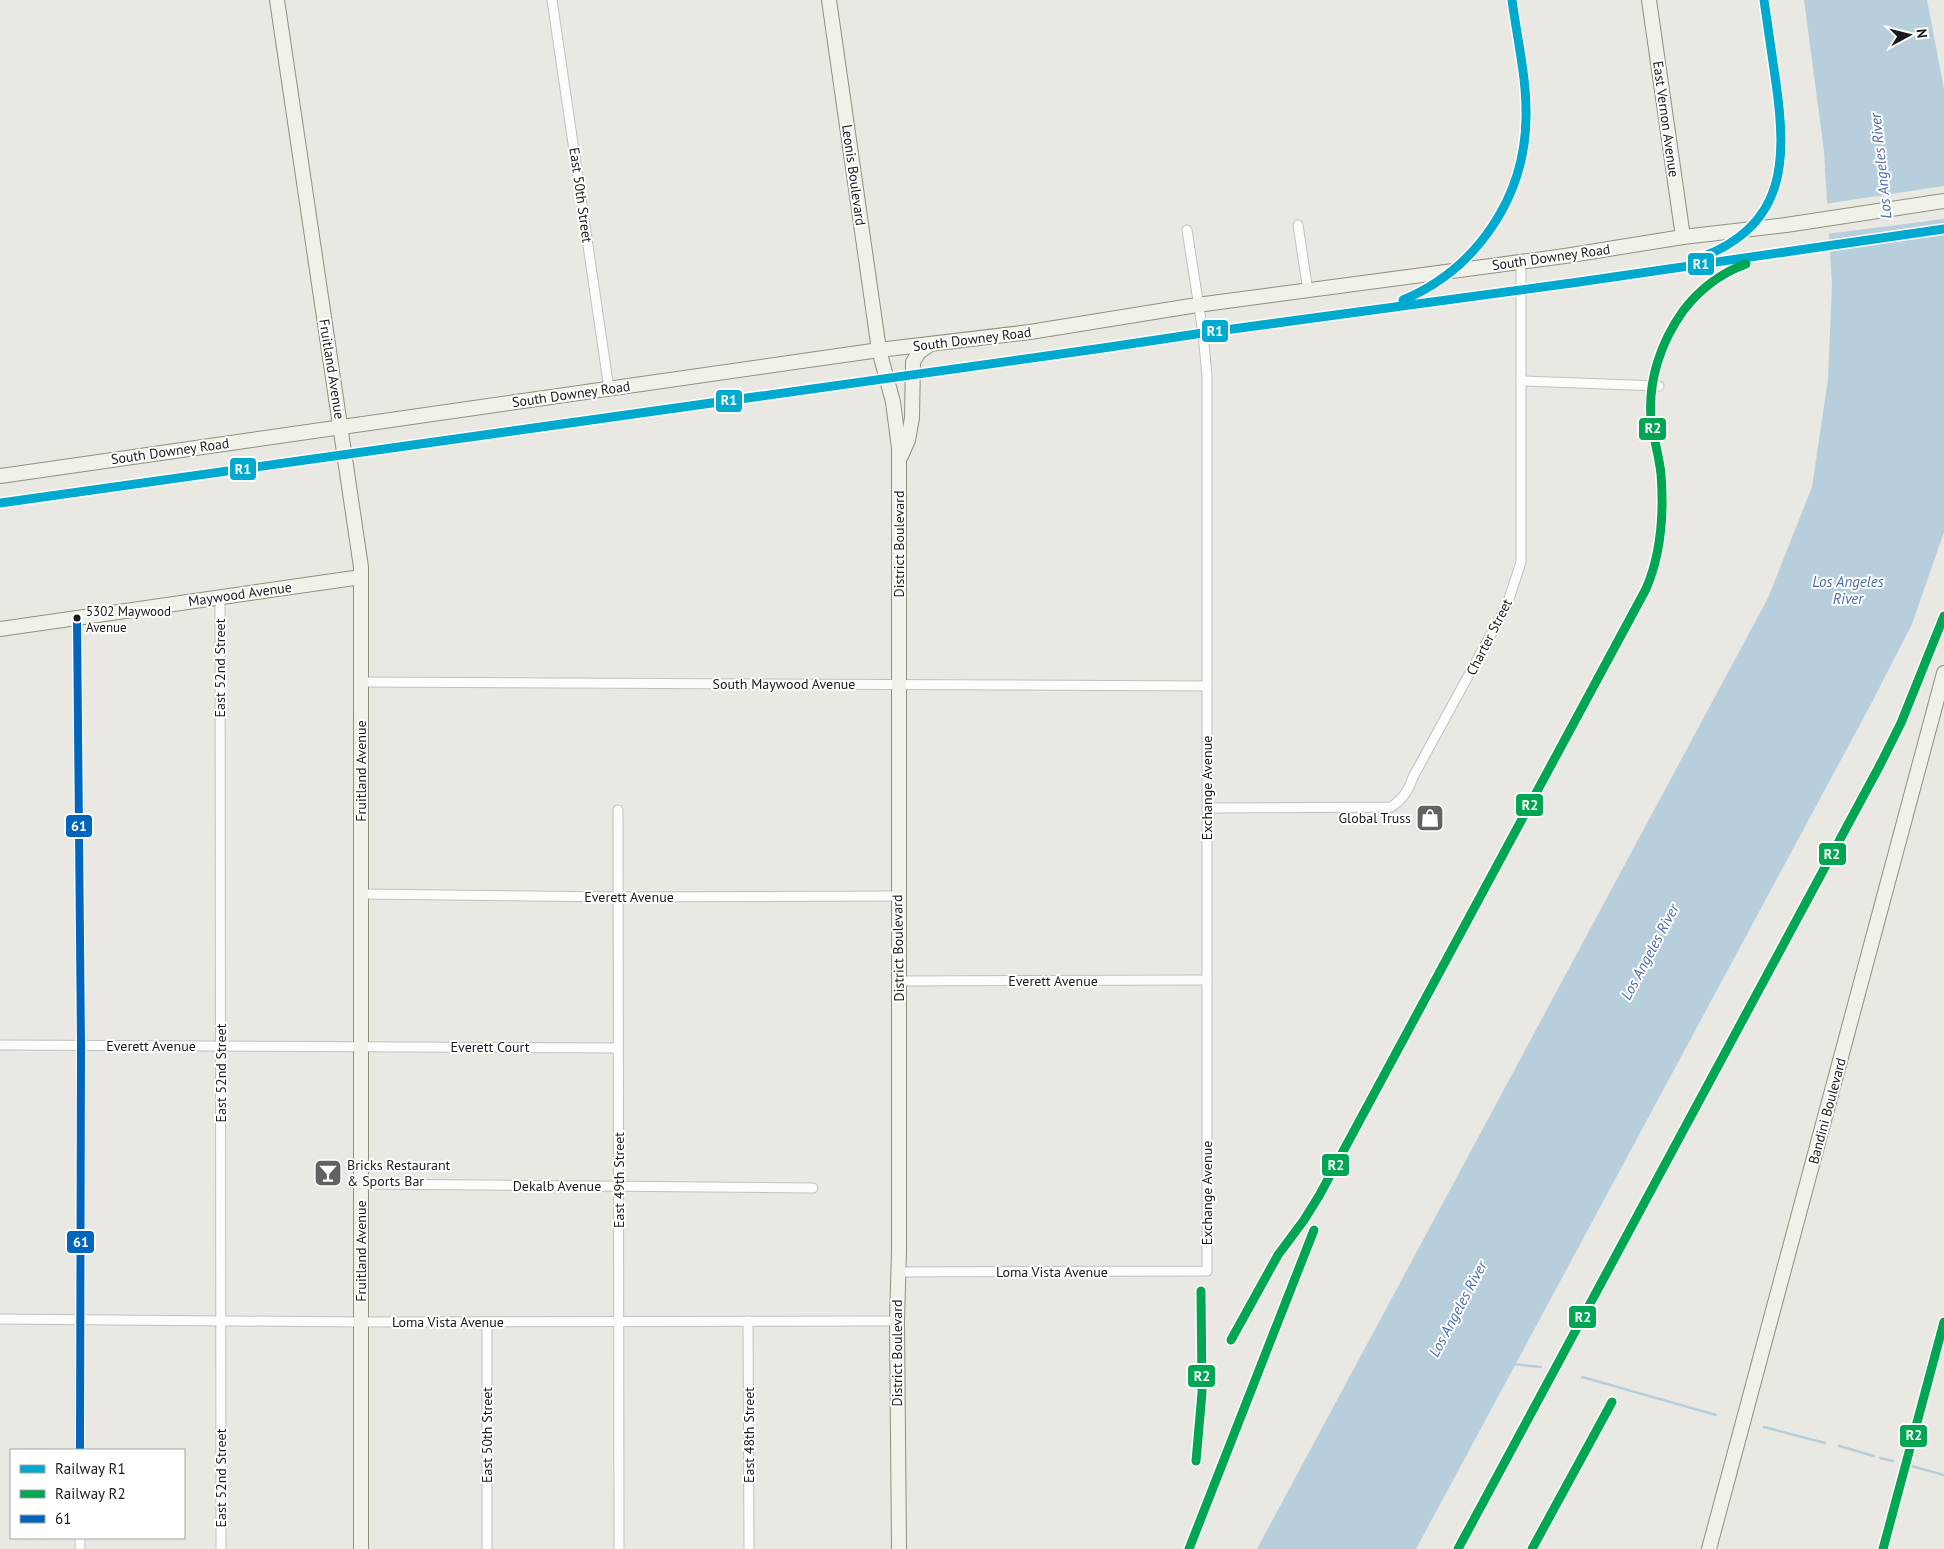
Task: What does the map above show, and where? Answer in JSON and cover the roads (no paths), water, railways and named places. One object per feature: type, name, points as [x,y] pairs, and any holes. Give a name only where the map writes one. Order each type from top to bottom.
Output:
[{"type":"main road","name":"Fruitland Avenue","points":[[277,0],[362,567],[361,1549]]},
{"type":"main road","name":"Leonis Boulevard","points":[[829,0],[879,350]]},
{"type":"main road","name":"East Vernon Avenue","points":[[1650,0],[1683,237]]},
{"type":"main road","name":"South Downey Road","points":[[0,476],[879,350],[1036,331],[1198,305],[1521,262],[1683,237],[1786,225],[1944,201]]},
{"type":"main road","points":[[899,461],[908,440],[912,418],[913,362],[919,352],[929,345]]},
{"type":"main road","name":"District Boulevard","points":[[879,350],[890,385],[897,422],[899,461],[898,1549]]},
{"type":"main road","name":"Maywood Avenue","points":[[0,629],[361,578]]},
{"type":"main road","name":"Bandini Boulevard","points":[[1708,1549],[1944,673]]},
{"type":"street","name":"East 50th Street","points":[[552,0],[609,389]]},
{"type":"street","points":[[1298,225],[1308,291]]},
{"type":"street","name":"Exchange Avenue","points":[[1187,230],[1202,326],[1207,376],[1207,1271]]},
{"type":"street","name":"Charter Street","points":[[1207,808],[1370,808],[1391,806],[1404,797],[1413,777],[1507,605],[1521,562],[1521,262]]},
{"type":"street","points":[[1521,382],[1659,386]]},
{"type":"street","name":"East 52nd Street","points":[[220,597],[221,1549]]},
{"type":"street","points":[[77,618],[81,1046],[80,1449]]},
{"type":"street","name":"South Maywood Avenue","points":[[361,682],[1207,686]]},
{"type":"street","name":"East 49th Street","points":[[618,810],[619,1549]]},
{"type":"street","name":"Everett Avenue","points":[[361,894],[618,898],[898,896]]},
{"type":"street","name":"Everett Avenue","points":[[899,980],[1207,980]]},
{"type":"street","name":"Everett Avenue","points":[[0,1045],[361,1047]]},
{"type":"street","name":"Everett Court","points":[[361,1047],[618,1048]]},
{"type":"street","name":"Dekalb Avenue","points":[[361,1184],[813,1188]]},
{"type":"street","name":"Loma Vista Avenue","points":[[898,1272],[1207,1271]]},
{"type":"street","name":"Loma Vista Avenue","points":[[0,1319],[361,1322],[897,1320]]},
{"type":"street","name":"East 48th Street","points":[[748,1321],[749,1549]]},
{"type":"street","name":"East 50th Street","points":[[487,1322],[487,1549]]},
{"type":"water","name":"Los Angeles River","points":[[1804,0],[1927,0],[1944,89],[1944,532],[1912,624],[1871,704],[1416,1549],[1257,1549],[1768,598],[1812,487],[1828,379],[1832,285],[1824,151]]},
{"type":"waterway","points":[[1513,1364],[1541,1367]]},
{"type":"waterway","points":[[1582,1377],[1716,1415]]},
{"type":"waterway","points":[[1764,1427],[1825,1443]]},
{"type":"waterway","points":[[1839,1446],[1874,1456]]},
{"type":"waterway","points":[[1880,1458],[1893,1461]]},
{"type":"waterway","points":[[1908,1465],[1944,1475]]},
{"type":"rail line","name":"R1","points":[[1403,300],[1429,287],[1453,270],[1474,250],[1492,227],[1506,202],[1517,175],[1523,147],[1526,103],[1512,0]]},
{"type":"rail line","name":"R1","points":[[1702,257],[1730,244],[1751,227],[1765,208],[1775,187],[1780,164],[1781,139],[1776,83],[1764,0]]},
{"type":"rail line","name":"R1","points":[[0,503],[1203,333],[1579,282],[1944,229]]},
{"type":"rail line","name":"R2","points":[[1231,1340],[1278,1255],[1319,1196],[1646,589],[1656,561],[1662,518],[1661,474],[1651,418],[1654,376],[1662,348],[1675,323],[1689,303],[1719,277],[1746,264]]},
{"type":"rail line","name":"R2","points":[[1458,1549],[1880,765],[1901,723],[1944,616]]},
{"type":"rail line","name":"R2","points":[[1189,1549],[1314,1230]]},
{"type":"rail line","name":"R2","points":[[1196,1461],[1202,1393],[1201,1291]]},
{"type":"rail line","name":"R2","points":[[1883,1549],[1944,1322]]},
{"type":"rail line","name":"R2","points":[[1532,1549],[1612,1402]]},
{"type":"place","name":"5302 Maywood Avenue","points":[[77,618]]},
{"type":"place","name":"Global Truss","points":[[1430,818]]},
{"type":"place","name":"Bricks Restaurant & Sports Bar","points":[[328,1173]]}]
